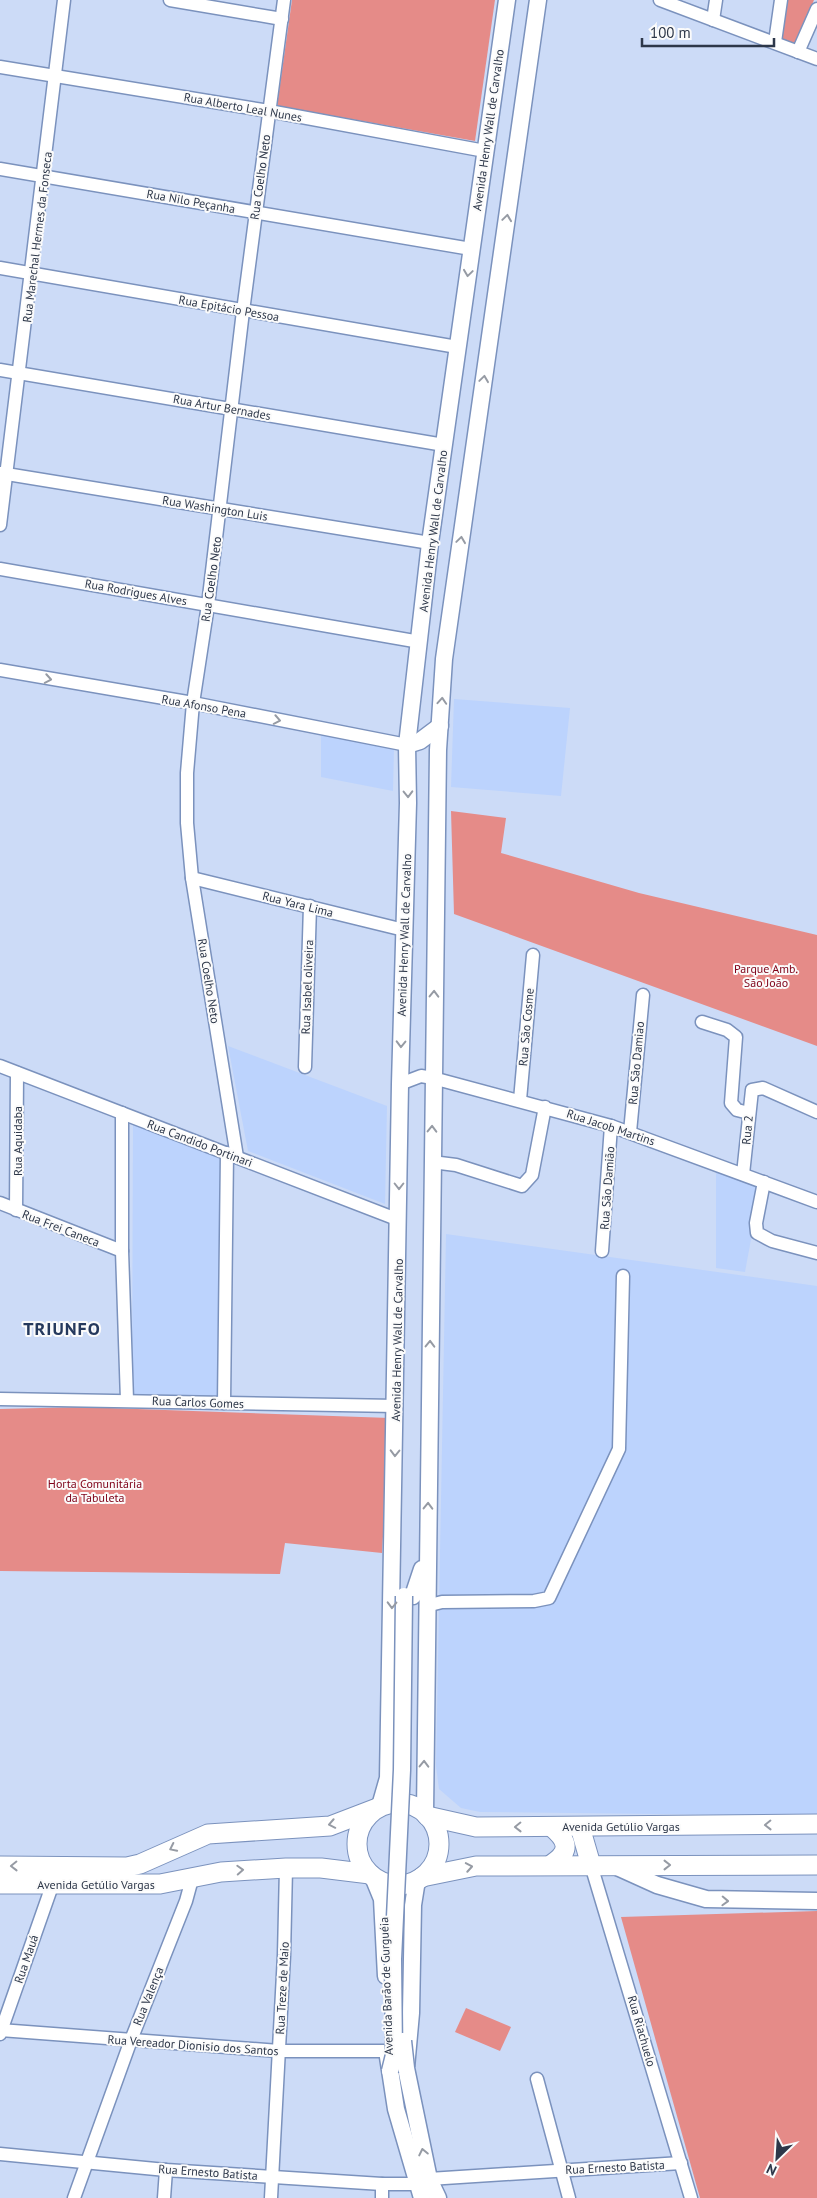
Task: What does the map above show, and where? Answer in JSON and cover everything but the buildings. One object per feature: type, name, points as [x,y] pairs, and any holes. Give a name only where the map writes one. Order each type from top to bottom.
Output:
[{"type":"highway","name":"Avenida Getúlio Vargas","points":[[0,1866],[127,1867],[140,1864],[208,1834],[330,1826],[391,1803],[415,1806],[426,1814],[476,1828],[817,1824]]},
{"type":"highway","name":"Avenida Henry Wall de Carvalho","points":[[369,1872],[357,1850],[357,1834],[368,1815],[378,1807]]},
{"type":"highway","points":[[424,1874],[438,1853],[439,1840],[435,1827],[426,1814]]},
{"type":"highway","points":[[552,1827],[562,1836],[565,1847],[562,1856],[552,1864]]},
{"type":"highway","points":[[580,1827],[591,1865]]},
{"type":"highway","name":"Avenida Getúlio Vargas","points":[[0,1884],[142,1885],[192,1879],[221,1872],[321,1868],[369,1872],[395,1885],[424,1874],[476,1866],[552,1864],[817,1865]]},
{"type":"main road","name":"Avenida Henry Wall de Carvalho","points":[[378,1807],[388,1778],[396,1406],[400,1084],[408,802],[407,745],[430,542],[507,0]]},
{"type":"main road","points":[[426,1814],[426,1606],[436,805],[444,659],[538,0]]},
{"type":"main road","points":[[407,745],[420,741],[440,726]]},
{"type":"main road","points":[[408,1596],[427,1555]]},
{"type":"main road","points":[[393,1556],[408,1596],[408,1808],[401,1964],[403,2058],[398,2069]]},
{"type":"main road","name":"Avenida Getúlio Vargas","points":[[612,1865],[656,1884],[693,1897],[719,1901],[817,1901]]},
{"type":"main road","name":"Avenida Barão de Gurguéia","points":[[369,1872],[382,1900],[384,1912],[386,2051],[398,2069],[422,2187],[438,2198]]},
{"type":"main road","name":"Avenida Barão de Gurguéia","points":[[398,2069],[411,2013],[413,1905],[424,1874]]},
{"type":"street","name":"Rua Marechal Hermes da Fonseca","points":[[0,525],[3,473],[20,373],[64,0]]},
{"type":"street","points":[[170,0],[282,19]]},
{"type":"street","name":"Rua Coelho Neto","points":[[224,1403],[232,1155],[192,878],[186,799],[193,703],[208,605],[243,311],[284,0]]},
{"type":"street","points":[[660,0],[817,59]]},
{"type":"street","points":[[713,20],[716,0]]},
{"type":"street","points":[[775,42],[780,0]]},
{"type":"street","points":[[798,52],[817,9]]},
{"type":"street","name":"Rua Alberto Leal Nunes","points":[[0,67],[269,110],[485,152]]},
{"type":"street","name":"Rua Nilo Peçanha","points":[[0,169],[472,249]]},
{"type":"street","name":"Rua Epitácio Pessoa","points":[[0,268],[458,347]]},
{"type":"street","name":"Rua Artur Bernades","points":[[0,370],[444,445]]},
{"type":"street","name":"Rua Washington Luis","points":[[3,473],[430,542]]},
{"type":"street","name":"Rua Rodrigues Alves","points":[[0,569],[420,642]]},
{"type":"street","name":"Rua Afonso Pena","points":[[0,670],[193,703],[407,745]]},
{"type":"street","name":"Rua Yara Lima","points":[[192,878],[404,930]]},
{"type":"street","name":"Rua Isabel oliveira","points":[[305,1067],[310,906]]},
{"type":"street","name":"Rua São Cosme","points":[[520,1100],[533,955]]},
{"type":"street","name":"Rua São Damiao","points":[[630,1132],[643,995]]},
{"type":"street","points":[[702,1022],[727,1030],[736,1037],[731,1102],[738,1110],[749,1113]]},
{"type":"street","name":"Rua Candido Portinari","points":[[0,1066],[399,1220]]},
{"type":"street","name":"Rua Aquidaba","points":[[16,1210],[17,1073]]},
{"type":"street","name":"Rua Jacob Martins","points":[[400,1084],[421,1076],[545,1107],[630,1132],[817,1202]]},
{"type":"street","name":"Rua 2","points":[[743,1174],[750,1095],[755,1088],[763,1088],[817,1112]]},
{"type":"street","points":[[432,1162],[456,1166],[522,1186],[532,1175],[545,1107]]},
{"type":"street","points":[[122,1113],[122,1251],[126,1400]]},
{"type":"street","name":"Rua São Damião","points":[[602,1251],[611,1126]]},
{"type":"street","points":[[764,1182],[756,1223],[757,1232],[772,1241],[817,1253]]},
{"type":"street","name":"Rua Frei Caneca","points":[[0,1203],[122,1251]]},
{"type":"street","points":[[426,1606],[442,1602],[534,1601],[549,1598],[619,1449],[623,1276]]},
{"type":"street","name":"Rua Carlos Gomes","points":[[0,1399],[396,1406]]},
{"type":"street","name":"Rua Riachuelo","points":[[591,1865],[691,2198]]},
{"type":"street","name":"Rua Treze de Maio","points":[[271,2198],[286,1868]]},
{"type":"street","name":"Rua Valença","points":[[74,2198],[131,2040],[186,1901],[192,1879]]},
{"type":"street","name":"Rua Mauá","points":[[0,2032],[53,1883]]},
{"type":"street","name":"Rua Vereador Dionisio dos Santos","points":[[0,2032],[279,2051],[386,2051]]},
{"type":"street","points":[[537,2079],[569,2198]]},
{"type":"street","name":"Rua Ernesto Batista","points":[[0,2154],[166,2170],[422,2187],[560,2170],[681,2163]]},
{"type":"street","points":[[164,2198],[166,2170]]},
{"type":"street","points":[[382,2184],[382,2198]]},
{"type":"shaded area","points":[[454,699],[570,708],[561,796],[451,787]]},
{"type":"shaded area","points":[[321,735],[394,748],[393,791],[321,777]]},
{"type":"shaded area","points":[[228,1046],[387,1106],[385,1204],[248,1151]]},
{"type":"shaded area","points":[[133,1120],[222,1155],[221,1396],[132,1395]]},
{"type":"shaded area","points":[[716,1170],[761,1185],[745,1272],[716,1268]]},
{"type":"shaded area","points":[[446,1234],[817,1286],[817,1816],[480,1812],[461,1808],[439,1789],[436,1766]]},
{"type":"green space","points":[[292,0],[495,0],[475,141],[277,106]]},
{"type":"green space","points":[[787,0],[814,0],[795,45],[782,39]]},
{"type":"green space","name":"Parque Amb. São João","points":[[451,811],[506,818],[501,853],[639,893],[817,935],[817,1046],[454,914]]},
{"type":"green space","name":"Horta Comunitária da Tabuleta","points":[[81,1407],[390,1418],[382,1553],[285,1543],[280,1574],[0,1571],[0,1409]]},
{"type":"green space","points":[[817,1911],[817,2198],[700,2198],[621,1917]]},
{"type":"green space","points":[[466,2008],[511,2027],[500,2051],[455,2032]]},
{"type":"district","name":"TRIUNFO","points":[[62,1328]]}]
